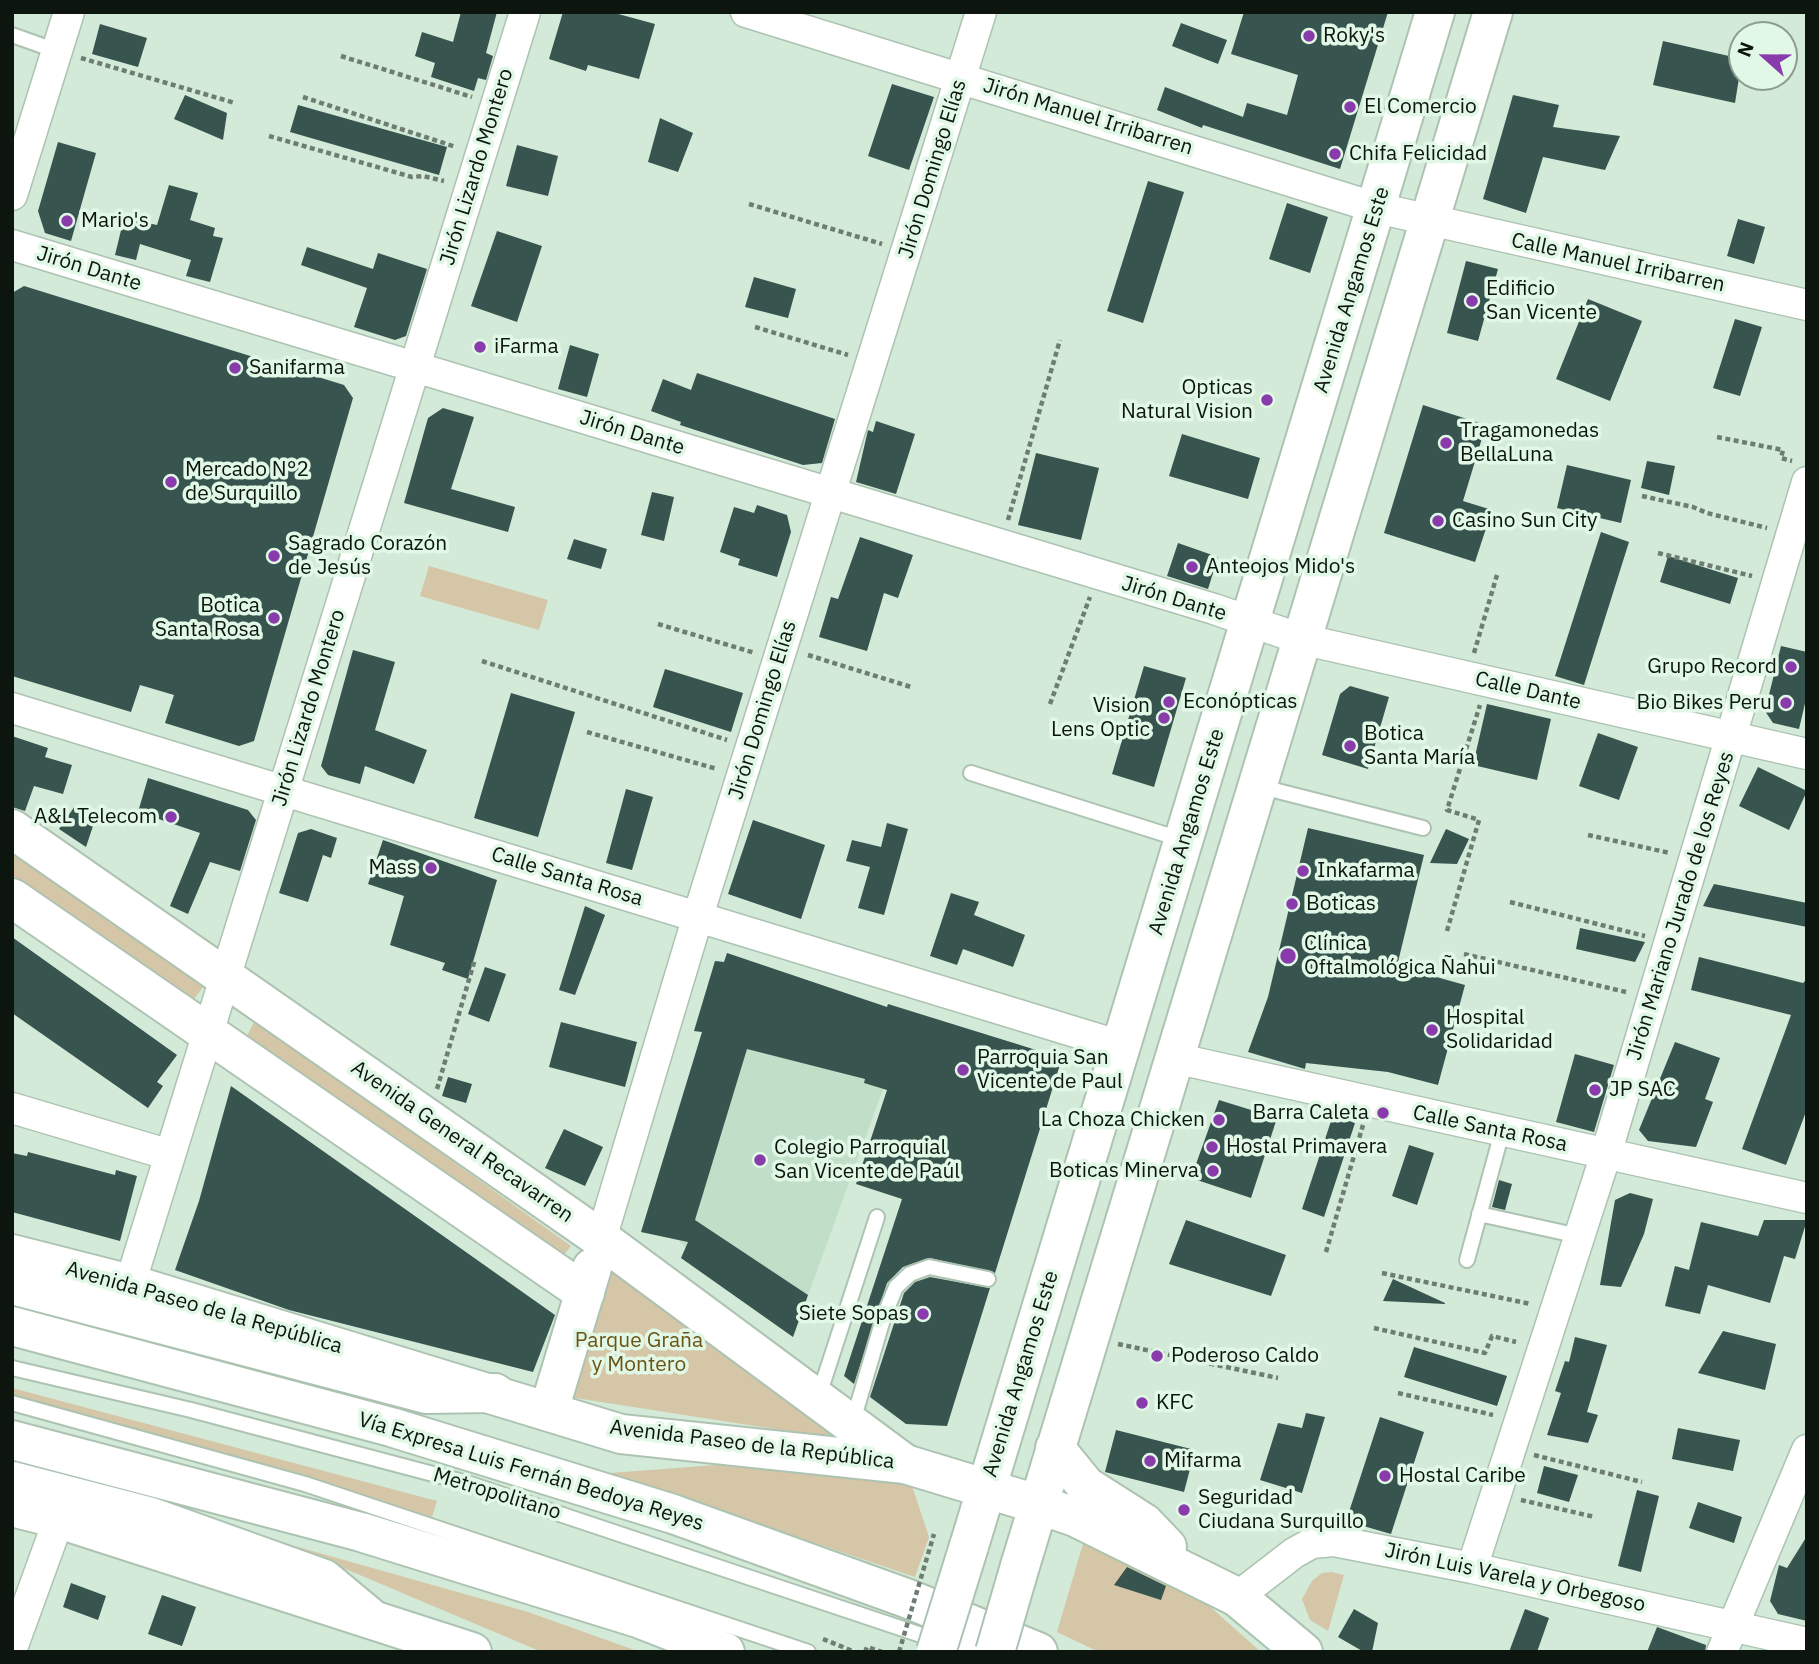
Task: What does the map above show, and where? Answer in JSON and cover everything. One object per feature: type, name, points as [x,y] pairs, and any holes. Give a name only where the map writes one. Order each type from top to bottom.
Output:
[{"type":"main road","name":"Avenida Angamos Este","points":[[936,1652],[951,1540],[985,1489],[1436,12]]},
{"type":"main road","points":[[995,1652],[1037,1504],[1493,12]]},
{"type":"main road","name":"Avenida General Recavarren","points":[[12,829],[601,1239],[905,1464]]},
{"type":"main road","points":[[12,898],[207,1035],[585,1293]]},
{"type":"main road","name":"Jirón Domingo Elías","points":[[549,1409],[601,1239]]},
{"type":"main road","name":"Avenida Paseo de la República","points":[[12,1254],[130,1284],[549,1409],[621,1434],[905,1464],[1037,1504],[1075,1517],[1237,1597],[1303,1652]]},
{"type":"main road","points":[[12,1285],[426,1394],[495,1393]]},
{"type":"main road","name":"Vía Expresa Luis Fernán Bedoya Reyes","points":[[12,1326],[391,1427],[673,1514],[906,1598],[1038,1652]]},
{"type":"main road","points":[[12,1440],[361,1532],[638,1618],[725,1652]]},
{"type":"main road","points":[[1055,1448],[1086,1486],[1144,1523],[1193,1573]]},
{"type":"main road","points":[[12,1481],[150,1517],[324,1579],[372,1619]]},
{"type":"main road","points":[[12,1507],[59,1519],[472,1652]]},
{"type":"street","points":[[12,195],[69,12]]},
{"type":"street","name":"Jirón Lizardo Montero","points":[[130,1284],[525,12]]},
{"type":"street","name":"Jirón Manuel Irribarren","points":[[746,12],[1377,208],[1430,222]]},
{"type":"street","name":"Jirón Domingo Elías","points":[[601,1239],[698,916],[981,12]]},
{"type":"street","name":"Calle Manuel Irribarren","points":[[1430,222],[1807,305]]},
{"type":"street","name":"Jirón Dante","points":[[12,245],[1214,609],[1251,624]]},
{"type":"street","name":"Jirón Mariano Jurado de los Reyes","points":[[1472,1568],[1606,1154],[1732,738],[1792,534],[1800,472]]},
{"type":"street","name":"Calle Dante","points":[[1251,624],[1301,639],[1807,754]]},
{"type":"street","name":"Calle Santa Rosa","points":[[12,708],[1121,1046]]},
{"type":"street","name":"Calle Santa Rosa","points":[[1174,1058],[1807,1198]]},
{"type":"street","points":[[12,1108],[170,1155]]},
{"type":"street","points":[[1727,1638],[1807,1450]]},
{"type":"street","points":[[12,1648],[59,1519]]},
{"type":"street","name":"Jirón Luis Varela y Orbegoso","points":[[1237,1597],[1312,1542],[1334,1541],[1472,1568],[1727,1638],[1807,1643]]},
{"type":"lane","points":[[12,35],[57,51]]},
{"type":"lane","points":[[971,773],[1184,841]]},
{"type":"lane","points":[[1257,786],[1423,828]]},
{"type":"lane","points":[[1466,1260],[1502,1132]]},
{"type":"lane","points":[[1479,1214],[1580,1236]]},
{"type":"lane","points":[[817,1400],[877,1217]]},
{"type":"lane","points":[[852,1425],[884,1315],[896,1287],[910,1274],[929,1267],[988,1279]]},
{"type":"lane","name":"Metropolitano","points":[[12,1368],[191,1410],[467,1483],[972,1652]]},
{"type":"lane","points":[[12,1402],[305,1484],[808,1652]]},
{"type":"path","points":[[57,51],[234,103]]},
{"type":"path","points":[[341,56],[496,104]]},
{"type":"path","points":[[303,97],[481,155]]},
{"type":"path","points":[[269,136],[412,177],[423,176],[470,189]]},
{"type":"path","points":[[749,204],[907,251]]},
{"type":"path","points":[[755,327],[872,363]]},
{"type":"path","points":[[1000,546],[1060,340]]},
{"type":"path","points":[[1717,437],[1783,450],[1781,458],[1800,472]]},
{"type":"path","points":[[1642,496],[1792,534]]},
{"type":"path","points":[[1658,553],[1778,582]]},
{"type":"path","points":[[1050,704],[1098,575]]},
{"type":"path","points":[[1447,931],[1479,820],[1447,810],[1497,575]]},
{"type":"path","points":[[659,624],[911,687]]},
{"type":"path","points":[[482,660],[752,747]]},
{"type":"path","points":[[587,732],[743,777]]},
{"type":"path","points":[[1588,835],[1695,859]]},
{"type":"path","points":[[1510,902],[1670,943]]},
{"type":"path","points":[[1464,954],[1653,999]]},
{"type":"path","points":[[422,1114],[438,1087],[475,959]]},
{"type":"path","points":[[1326,1252],[1369,1102]]},
{"type":"path","points":[[1382,1273],[1555,1309]]},
{"type":"path","points":[[1374,1328],[1485,1353],[1492,1336],[1543,1349]]},
{"type":"path","points":[[1088,1338],[1278,1378]]},
{"type":"path","points":[[1398,1393],[1642,1482]]},
{"type":"path","points":[[1496,1495],[1595,1517]]},
{"type":"path","points":[[899,1652],[951,1540]]},
{"type":"path","points":[[866,1650],[882,1652]]},
{"type":"shaded area","name":"Colegio Parroquial San Vicente de Paúl","points":[[727,953],[883,1006],[858,1077],[883,1089],[793,1337],[681,1258],[686,1248],[678,1240],[641,1232],[703,1032],[694,1031],[715,961],[724,962]]},
{"type":"green space","points":[[429,566],[548,600],[539,630],[420,596]]},
{"type":"green space","points":[[12,853],[204,986],[191,1003],[12,875]]},
{"type":"green space","points":[[255,1020],[571,1246],[561,1259],[246,1038]]},
{"type":"green space","name":"Parque Graña y Montero","points":[[609,1265],[845,1440],[569,1397]]},
{"type":"green space","points":[[12,1388],[437,1501],[432,1517],[12,1403]]},
{"type":"green space","points":[[716,1465],[797,1467],[911,1483],[929,1537],[915,1577],[610,1473]]},
{"type":"green space","points":[[1085,1537],[1198,1596],[1261,1652],[1099,1652],[1057,1632]]},
{"type":"green space","points":[[284,1543],[528,1612],[640,1652],[542,1652]]},
{"type":"green space","points":[[1322,1573],[1344,1575],[1328,1631],[1310,1620],[1302,1599],[1312,1581]]},
{"type":"building","points":[[461,12],[497,12],[486,53],[493,56],[486,80],[478,78],[474,91],[431,77],[435,63],[415,56],[422,32],[453,42]]},
{"type":"building","points":[[563,12],[611,12],[655,24],[639,79],[588,65],[586,71],[549,59]]},
{"type":"building","points":[[1244,12],[1388,12],[1340,169],[1203,125],[1202,128],[1157,110],[1165,87],[1243,117],[1247,103],[1287,115],[1298,75],[1231,54]]},
{"type":"building","points":[[1181,23],[1227,40],[1218,64],[1172,46]]},
{"type":"building","points":[[100,24],[147,38],[138,67],[92,54]]},
{"type":"building","points":[[1663,41],[1728,56],[1728,91],[1737,91],[1735,103],[1653,85]]},
{"type":"building","points":[[892,84],[934,97],[909,170],[868,156]]},
{"type":"building","points":[[185,95],[227,113],[223,140],[174,119]]},
{"type":"building","points":[[1513,95],[1559,105],[1553,127],[1620,136],[1605,170],[1543,157],[1526,213],[1483,199]]},
{"type":"building","points":[[298,105],[447,147],[439,175],[290,132]]},
{"type":"building","points":[[660,118],[693,133],[678,172],[648,162]]},
{"type":"building","points":[[58,142],[96,153],[71,241],[45,233],[38,211]]},
{"type":"building","points":[[517,145],[558,156],[548,196],[506,186]]},
{"type":"building","points":[[1148,181],[1184,192],[1143,323],[1107,311]]},
{"type":"building","points":[[169,185],[198,193],[190,220],[215,228],[213,236],[223,238],[210,282],[186,276],[191,260],[140,244],[136,260],[115,255],[124,218],[157,225]]},
{"type":"building","points":[[1287,203],[1328,217],[1310,273],[1269,259]]},
{"type":"building","points":[[1738,219],[1765,227],[1754,264],[1727,256]]},
{"type":"building","points":[[497,231],[542,246],[517,322],[471,306]]},
{"type":"building","points":[[307,247],[373,269],[378,253],[427,269],[406,336],[395,340],[354,327],[367,288],[301,265]]},
{"type":"building","name":"Edificio San Vicente","points":[[1466,261],[1498,269],[1478,341],[1447,333]]},
{"type":"building","points":[[754,277],[796,289],[788,318],[745,307]]},
{"type":"building","name":"Mercado N°2 de Surquillo","points":[[24,286],[344,385],[353,398],[254,741],[239,746],[165,723],[174,695],[140,685],[131,712],[12,676],[12,293]]},
{"type":"building","points":[[1588,299],[1642,321],[1610,401],[1556,379]]},
{"type":"building","points":[[1735,319],[1762,327],[1740,396],[1713,388]]},
{"type":"building","points":[[570,345],[599,354],[587,397],[558,389]]},
{"type":"building","points":[[697,373],[835,419],[822,463],[803,465],[680,425],[681,422],[651,411],[663,379],[691,390]]},
{"type":"building","points":[[1423,405],[1486,425],[1463,501],[1492,510],[1475,562],[1384,533]]},
{"type":"building","points":[[443,408],[474,417],[451,489],[515,507],[508,532],[404,503],[428,418]]},
{"type":"building","points":[[876,421],[915,434],[896,494],[856,482],[868,430],[873,432]]},
{"type":"building","points":[[1182,434],[1260,458],[1248,499],[1169,476]]},
{"type":"building","points":[[1036,453],[1099,468],[1081,540],[1018,525]]},
{"type":"building","points":[[1647,461],[1675,466],[1669,495],[1641,488]]},
{"type":"building","points":[[1567,465],[1631,480],[1621,523],[1557,508]]},
{"type":"building","points":[[652,492],[674,497],[664,541],[641,535]]},
{"type":"building","points":[[757,505],[787,515],[791,532],[777,577],[738,565],[740,559],[720,552],[734,507],[754,513]]},
{"type":"building","points":[[1601,532],[1629,542],[1584,685],[1555,676]]},
{"type":"building","points":[[860,537],[913,555],[898,598],[884,593],[867,651],[819,637],[831,597],[838,599]]},
{"type":"building","points":[[574,539],[607,549],[601,569],[567,559]]},
{"type":"building","name":"Anteojos Mido's","points":[[1178,543],[1218,557],[1208,589],[1167,576]]},
{"type":"building","points":[[1668,556],[1738,578],[1730,604],[1660,582]]},
{"type":"building","points":[[1781,646],[1807,652],[1807,695],[1799,729],[1773,723],[1765,711]]},
{"type":"building","points":[[353,650],[395,662],[375,730],[427,750],[414,784],[365,766],[360,784],[328,775],[321,766]]},
{"type":"building","points":[[1144,666],[1186,678],[1154,787],[1112,774]]},
{"type":"building","points":[[665,669],[743,693],[731,732],[653,707]]},
{"type":"building","points":[[1350,686],[1389,697],[1368,769],[1322,755],[1340,694]]},
{"type":"building","points":[[511,693],[575,712],[538,837],[474,818]]},
{"type":"building","points":[[1487,704],[1551,719],[1537,780],[1473,765]]},
{"type":"building","points":[[1598,733],[1638,747],[1619,800],[1579,786]]},
{"type":"building","points":[[12,736],[48,748],[45,757],[72,765],[63,794],[34,786],[25,811],[12,807]]},
{"type":"building","points":[[1758,767],[1807,791],[1789,830],[1739,806]]},
{"type":"building","points":[[148,778],[248,810],[256,820],[240,871],[210,862],[188,914],[170,906],[200,833],[138,812]]},
{"type":"building","points":[[626,789],[653,797],[632,870],[606,863]]},
{"type":"building","points":[[75,806],[97,814],[86,847],[59,829]]},
{"type":"building","points":[[753,820],[825,845],[801,919],[728,894]]},
{"type":"building","points":[[887,823],[908,829],[884,915],[858,908],[870,867],[846,861],[852,840],[881,847]]},
{"type":"building","points":[[1308,828],[1424,855],[1397,966],[1465,985],[1438,1085],[1388,1072],[1306,1063],[1305,1069],[1248,1052],[1268,997]]},
{"type":"building","points":[[311,829],[337,838],[331,858],[323,855],[308,902],[279,893],[298,833]]},
{"type":"building","points":[[1446,829],[1469,839],[1457,864],[1430,863]]},
{"type":"building","points":[[383,840],[497,880],[468,979],[442,970],[445,963],[390,945],[404,896],[368,884]]},
{"type":"building","points":[[1714,884],[1807,903],[1807,927],[1703,906]]},
{"type":"building","points":[[951,893],[979,902],[974,915],[1025,935],[1013,967],[963,949],[957,965],[930,956]]},
{"type":"building","points":[[585,906],[605,915],[575,995],[559,990]]},
{"type":"building","points":[[1580,928],[1645,942],[1635,962],[1576,949]]},
{"type":"building","points":[[12,937],[177,1055],[157,1082],[163,1086],[148,1108],[12,1013]]},
{"type":"building","points":[[727,953],[887,1007],[888,1004],[1062,1058],[995,1273],[930,1258],[903,1267],[887,1283],[854,1384],[844,1376],[902,1199],[856,1184],[887,1090],[864,1083],[865,1079],[747,1049],[695,1220],[808,1295],[793,1337],[681,1258],[688,1242],[641,1232],[702,1032],[694,1031],[715,961],[724,962]]},
{"type":"building","points":[[1699,957],[1803,983],[1807,979],[1807,1109],[1786,1165],[1742,1149],[1791,1015],[1691,990]]},
{"type":"building","points":[[485,967],[506,974],[489,1022],[468,1014]]},
{"type":"building","points":[[561,1022],[637,1042],[625,1087],[549,1067]]},
{"type":"building","points":[[1675,1042],[1720,1058],[1705,1099],[1713,1102],[1696,1147],[1648,1141],[1639,1130]]},
{"type":"building","points":[[1575,1054],[1614,1065],[1594,1132],[1556,1122]]},
{"type":"building","points":[[448,1077],[472,1084],[466,1103],[442,1096]]},
{"type":"building","points":[[231,1086],[555,1315],[533,1372],[289,1310],[175,1270],[199,1201]]},
{"type":"building","points":[[1219,1100],[1277,1118],[1251,1198],[1191,1178]]},
{"type":"building","points":[[1333,1115],[1355,1123],[1324,1217],[1302,1209]]},
{"type":"building","points":[[564,1129],[603,1147],[585,1186],[545,1168]]},
{"type":"building","points":[[1409,1145],[1434,1153],[1417,1205],[1392,1196]]},
{"type":"building","points":[[28,1152],[115,1175],[116,1170],[137,1176],[120,1241],[12,1212],[12,1153],[27,1156]]},
{"type":"building","points":[[1499,1180],[1512,1184],[1505,1210],[1492,1207]]},
{"type":"building","points":[[1630,1193],[1653,1199],[1644,1234],[1621,1287],[1600,1285],[1615,1200]]},
{"type":"building","points":[[1186,1220],[1286,1255],[1271,1296],[1169,1264]]},
{"type":"building","points":[[1764,1220],[1807,1220],[1795,1259],[1784,1256],[1770,1303],[1708,1285],[1700,1314],[1665,1306],[1675,1266],[1689,1270],[1701,1222],[1758,1236]]},
{"type":"building","points":[[930,1277],[990,1288],[947,1426],[906,1424],[870,1397],[904,1293],[915,1282]]},
{"type":"building","points":[[1393,1279],[1445,1303],[1445,1304],[1383,1301]]},
{"type":"building","points":[[1723,1331],[1776,1344],[1765,1390],[1698,1373]]},
{"type":"building","points":[[1575,1337],[1607,1345],[1587,1412],[1598,1415],[1588,1443],[1547,1435],[1561,1393],[1555,1391],[1565,1361],[1569,1362]]},
{"type":"building","points":[[1414,1347],[1507,1376],[1497,1406],[1404,1377]]},
{"type":"building","points":[[1306,1413],[1325,1417],[1302,1493],[1260,1480],[1278,1423],[1302,1428]]},
{"type":"building","name":"Hostal Caribe","points":[[1380,1417],[1424,1432],[1391,1534],[1346,1521]]},
{"type":"building","points":[[1678,1428],[1740,1440],[1733,1471],[1672,1459]]},
{"type":"building","name":"Mifarma","points":[[1116,1430],[1195,1450],[1184,1492],[1105,1472]]},
{"type":"building","points":[[1544,1466],[1578,1475],[1569,1502],[1537,1493]]},
{"type":"building","points":[[1637,1490],[1659,1496],[1641,1572],[1618,1566]]},
{"type":"building","points":[[1698,1502],[1742,1517],[1734,1543],[1689,1528]]},
{"type":"building","points":[[1807,1536],[1807,1621],[1778,1614],[1770,1601],[1779,1565],[1787,1568]]},
{"type":"building","points":[[1127,1567],[1166,1586],[1161,1600],[1114,1585]]},
{"type":"building","points":[[71,1583],[106,1596],[98,1620],[63,1607]]},
{"type":"building","points":[[162,1595],[196,1607],[182,1646],[148,1634]]},
{"type":"building","points":[[1354,1609],[1378,1623],[1372,1652],[1364,1652],[1338,1637]]},
{"type":"building","points":[[1525,1609],[1549,1618],[1537,1652],[1509,1652]]},
{"type":"building","points":[[1657,1627],[1706,1645],[1705,1652],[1647,1652]]},
{"type":"place","name":"Roky's","points":[[1309,36]]},
{"type":"place","name":"El Comercio","points":[[1350,107]]},
{"type":"place","name":"Chifa Felicidad","points":[[1335,154]]},
{"type":"place","name":"Mario's","points":[[67,221]]},
{"type":"place","name":"Edificio San Vicente","points":[[1472,301]]},
{"type":"place","name":"iFarma","points":[[480,347]]},
{"type":"place","name":"Sanifarma","points":[[235,368]]},
{"type":"place","name":"Opticas Natural Vision","points":[[1267,400]]},
{"type":"place","name":"Tragamonedas BellaLuna","points":[[1446,443]]},
{"type":"place","name":"Mercado N°2 de Surquillo","points":[[171,482]]},
{"type":"place","name":"Casino Sun City","points":[[1438,521]]},
{"type":"place","name":"Sagrado Corazón de Jesús","points":[[274,556]]},
{"type":"place","name":"Anteojos Mido's","points":[[1192,567]]},
{"type":"place","name":"Botica Santa Rosa","points":[[274,618]]},
{"type":"place","name":"Grupo Record","points":[[1791,667]]},
{"type":"place","name":"Econópticas","points":[[1169,702]]},
{"type":"place","name":"Bio Bikes Peru","points":[[1786,703]]},
{"type":"place","name":"Vision Lens Optic","points":[[1164,718]]},
{"type":"place","name":"Botica Santa María","points":[[1350,746]]},
{"type":"place","name":"A&L Telecom","points":[[171,817]]},
{"type":"place","name":"Mass","points":[[431,868]]},
{"type":"place","name":"Inkafarma","points":[[1303,871]]},
{"type":"place","name":"Boticas","points":[[1292,904]]},
{"type":"place","name":"Clínica Oftalmológica Ñahui","points":[[1288,956]]},
{"type":"place","name":"Hospital Solidaridad","points":[[1432,1030]]},
{"type":"place","name":"Parroquia San Vicente de Paul","points":[[963,1070]]},
{"type":"place","name":"JP SAC","points":[[1595,1090]]},
{"type":"place","name":"Barra Caleta","points":[[1383,1113]]},
{"type":"place","name":"La Choza Chicken","points":[[1219,1120]]},
{"type":"place","name":"Hostal Primavera","points":[[1212,1147]]},
{"type":"place","name":"Colegio Parroquial San Vicente de Paúl","points":[[760,1160]]},
{"type":"place","name":"Boticas Minerva","points":[[1213,1171]]},
{"type":"place","name":"Siete Sopas","points":[[923,1314]]},
{"type":"place","name":"Poderoso Caldo","points":[[1157,1356]]},
{"type":"place","name":"KFC","points":[[1142,1403]]},
{"type":"place","name":"Mifarma","points":[[1150,1461]]},
{"type":"place","name":"Hostal Caribe","points":[[1385,1476]]},
{"type":"place","name":"Seguridad Ciudana Surquillo","points":[[1184,1510]]}]
